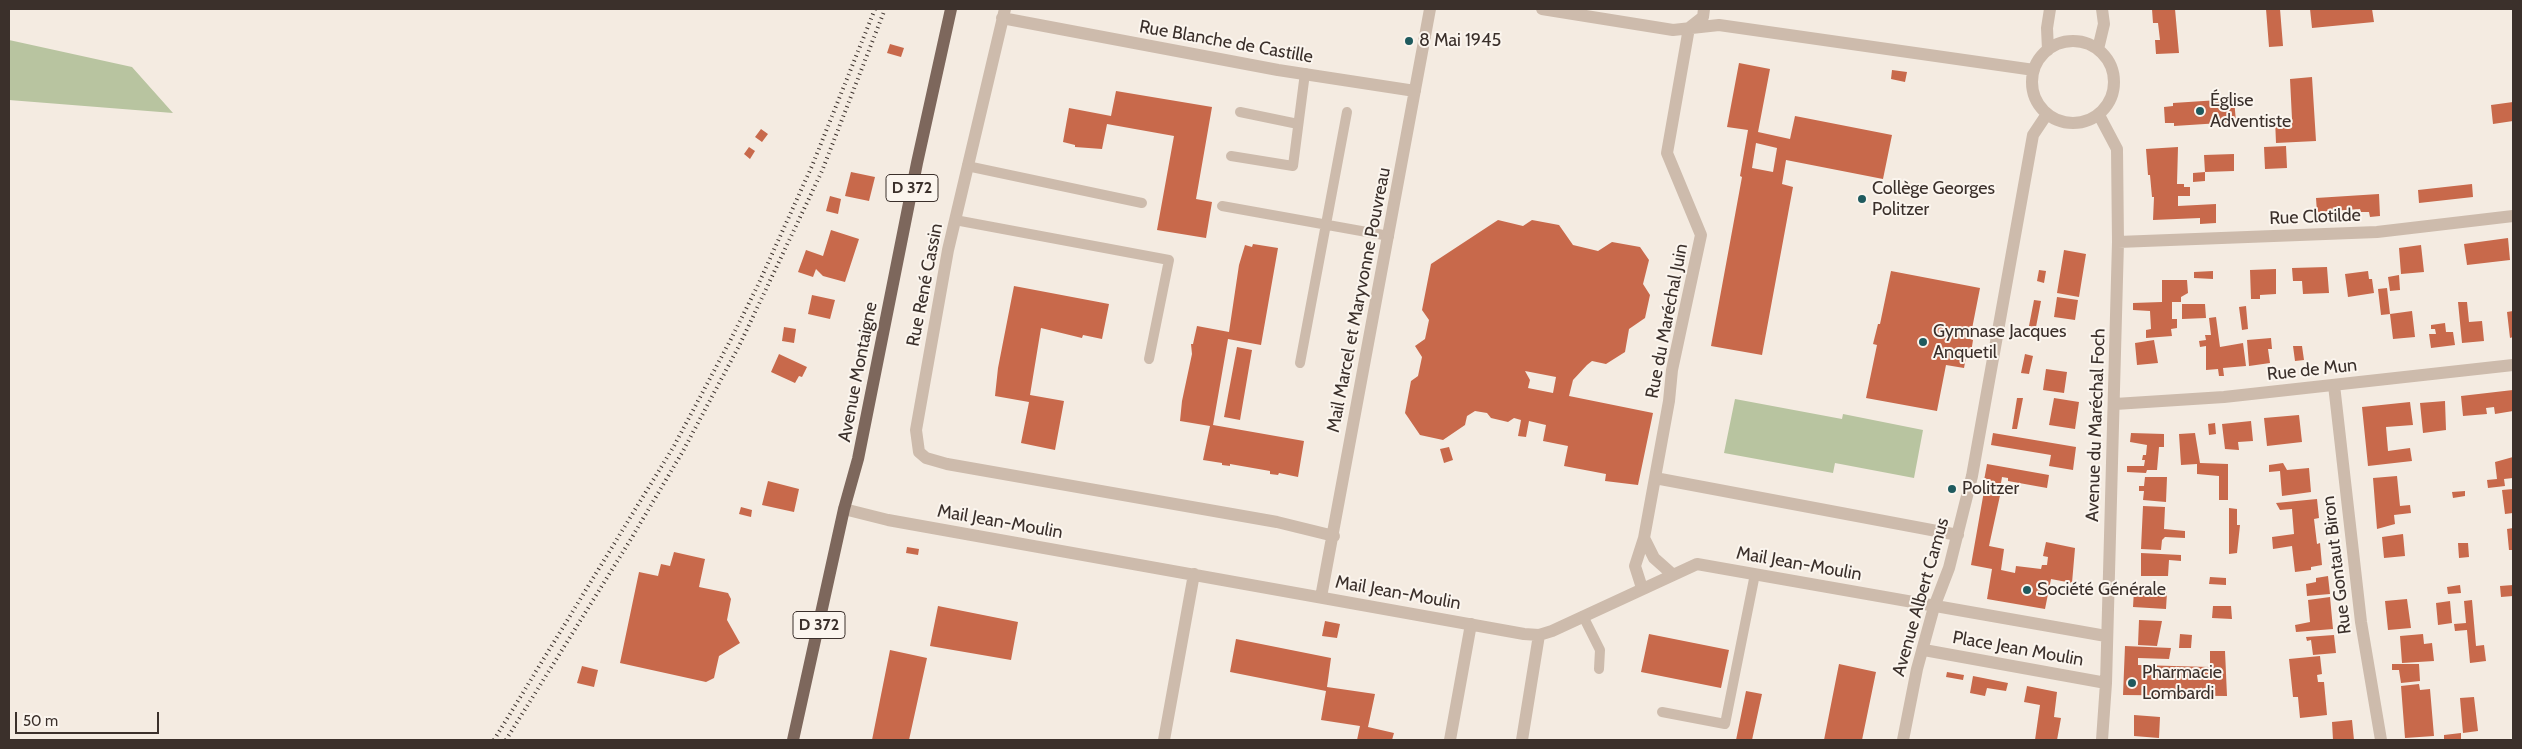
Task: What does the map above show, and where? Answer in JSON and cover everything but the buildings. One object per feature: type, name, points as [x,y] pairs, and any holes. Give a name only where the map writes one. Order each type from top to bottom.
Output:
[{"type":"main road","name":"Avenue Montaigne","points":[[793,740],[844,510],[858,460],[917,163],[951,9]]},
{"type":"street","name":"Mail Marcel et Maryvonne Pouvreau","points":[[1321,597],[1334,536],[1430,9]]},
{"type":"street","points":[[1542,9],[1673,30],[1719,25],[2034,70]]},
{"type":"street","points":[[1689,28],[1702,17],[1704,9]]},
{"type":"street","points":[[2048,50],[2047,28],[2050,9]]},
{"type":"street","points":[[2098,50],[2104,24],[2102,9]]},
{"type":"street","name":"Rue Blanche de Castille","points":[[1003,14],[1305,74],[1415,92]]},
{"type":"street","name":"Rue René Cassin","points":[[1003,14],[955,220],[916,430],[919,452],[926,458],[947,464],[1277,522],[1334,536]]},
{"type":"street","name":"Rue du Maréchal Juin","points":[[1642,588],[1635,566],[1644,538],[1669,401],[1672,370],[1701,235],[1667,153],[1689,28]]},
{"type":"street","points":[[2073,41],[2086,43],[2098,50],[2108,58],[2115,82],[2108,106],[2099,115],[2079,124],[2062,122],[2047,114],[2034,94],[2034,70],[2039,59],[2048,50],[2060,44],[2073,41]]},
{"type":"street","name":"Avenue Albert Camus","points":[[1903,740],[1917,669],[1924,650],[1934,607],[1949,568],[1958,536],[1983,418],[2033,135],[2047,114]]},
{"type":"street","name":"Avenue du Maréchal Foch","points":[[2099,115],[2117,149],[2118,242],[2115,404],[2106,636],[2106,683],[2102,740]]},
{"type":"street","name":"Rue Clotilde","points":[[2118,242],[2377,232],[2513,216]]},
{"type":"street","name":"Rue de Mun","points":[[2115,404],[2224,397],[2513,365]]},
{"type":"street","name":"Rue Gontaut Biron","points":[[2334,385],[2361,622],[2381,740]]},
{"type":"street","points":[[1655,478],[1958,536]]},
{"type":"street","name":"Mail Jean-Moulin","points":[[844,510],[888,520],[1539,635],[1697,564],[1934,607]]},
{"type":"street","points":[[1644,538],[1654,558],[1672,574]]},
{"type":"street","points":[[1164,740],[1194,574]]},
{"type":"street","name":"Place Jean Moulin","points":[[1934,607],[2106,636]]},
{"type":"street","points":[[1450,740],[1471,624]]},
{"type":"street","points":[[1522,740],[1539,635]]},
{"type":"street","name":"Place Jean Moulin","points":[[1924,650],[2106,683]]},
{"type":"lane","points":[[1231,156],[1293,166],[1305,74]]},
{"type":"lane","points":[[1240,112],[1298,124]]},
{"type":"lane","points":[[1300,363],[1325,224],[1348,112]]},
{"type":"lane","points":[[967,166],[1142,203]]},
{"type":"lane","points":[[1222,206],[1388,236]]},
{"type":"lane","points":[[955,220],[1169,260],[1149,359]]},
{"type":"lane","points":[[1662,712],[1726,724],[1755,574]]},
{"type":"lane","points":[[1583,616],[1600,650],[1599,669]]},
{"type":"green space","points":[[9,40],[132,67],[173,113],[9,100]]},
{"type":"green space","points":[[1735,399],[1842,419],[1843,414],[1923,430],[1914,478],[1835,463],[1833,473],[1724,453]]},
{"type":"railway","points":[[494,740],[674,446],[731,339],[758,285],[812,166],[875,9]]},
{"type":"railway","points":[[506,740],[631,539],[683,451],[740,344],[822,171],[885,9]]},
{"type":"place","name":"8 Mai 1945","points":[[1409,41]]},
{"type":"place","name":"Église Adventiste","points":[[2200,111]]},
{"type":"place","name":"Collège Georges Politzer","points":[[1862,199]]},
{"type":"place","name":"Gymnase Jacques Anquetil","points":[[1923,342]]},
{"type":"place","name":"Politzer","points":[[1952,489]]},
{"type":"place","name":"Société Générale","points":[[2027,590]]},
{"type":"place","name":"Pharmacie Lombardi","points":[[2132,683]]}]
